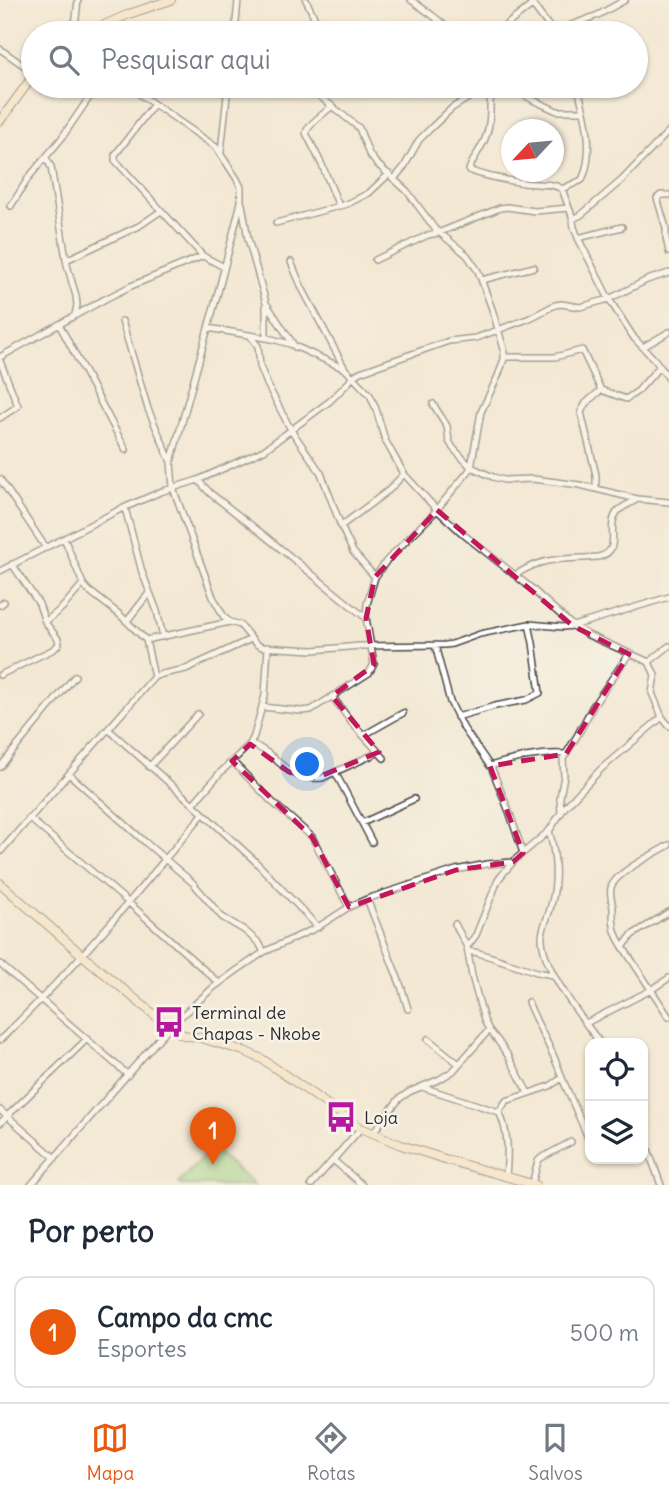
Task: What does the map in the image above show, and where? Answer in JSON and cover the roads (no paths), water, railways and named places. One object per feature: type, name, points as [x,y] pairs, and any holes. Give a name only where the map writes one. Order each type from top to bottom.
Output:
[{"type":"street","points":[[75,21],[78,0]]},
{"type":"street","points":[[114,21],[171,0]]},
{"type":"street","points":[[236,21],[238,0]]},
{"type":"street","points":[[306,0],[316,21]]},
{"type":"street","points":[[411,0],[441,21]]},
{"type":"street","points":[[582,21],[625,0]]},
{"type":"street","points":[[509,21],[530,2],[544,21]]},
{"type":"street","points":[[0,49],[21,65]]},
{"type":"street","points":[[0,121],[21,91]]},
{"type":"street","points":[[11,206],[29,177],[47,158],[89,98]]},
{"type":"street","points":[[145,98],[206,138],[221,152],[241,187],[248,239],[266,303],[266,338],[258,346]]},
{"type":"street","points":[[221,152],[227,98]]},
{"type":"street","points":[[275,223],[347,204],[369,193],[404,167],[419,140],[452,108],[469,98]]},
{"type":"street","points":[[489,98],[488,133],[469,170],[522,183],[557,186],[562,189],[578,238],[609,299],[625,326],[669,380]]},
{"type":"street","points":[[530,98],[557,111],[584,111]]},
{"type":"street","points":[[562,189],[579,183],[584,176],[588,153],[580,98]]},
{"type":"street","points":[[262,707],[306,711],[369,673],[374,664],[366,618],[375,577],[387,560],[437,510],[471,467],[481,412],[504,357],[492,309],[474,264],[467,255],[438,233],[407,191],[376,163],[369,154],[359,128],[323,99]]},
{"type":"street","points":[[154,104],[114,158],[203,256],[224,267]]},
{"type":"street","points":[[332,106],[308,127],[306,133],[339,206]]},
{"type":"street","points":[[573,219],[622,180],[669,131]]},
{"type":"street","points":[[47,158],[51,167],[66,260],[78,305],[75,315]]},
{"type":"street","points":[[669,195],[661,195],[657,201],[666,228],[669,252]]},
{"type":"street","points":[[171,462],[241,202]]},
{"type":"street","points":[[375,260],[428,235],[494,210],[507,207],[535,211],[569,208]]},
{"type":"street","points":[[66,260],[139,226],[161,211]]},
{"type":"street","points":[[578,238],[622,227]]},
{"type":"street","points":[[0,418],[18,406],[0,359],[131,286],[203,256]]},
{"type":"street","points":[[291,262],[345,369],[370,395],[385,440],[404,474],[463,534],[573,626],[649,662],[655,672],[652,693],[662,718],[669,726]]},
{"type":"street","points":[[482,280],[534,267]]},
{"type":"street","points":[[0,571],[125,508],[160,492],[198,480],[264,450],[330,401],[360,372],[449,341],[476,338],[497,331],[555,305],[580,307],[609,299],[647,280],[669,273]]},
{"type":"street","points":[[266,303],[295,347]]},
{"type":"street","points":[[122,321],[148,409],[171,462],[173,488],[213,597],[224,617],[240,625],[256,644],[262,647],[313,650],[452,644],[480,634],[529,624],[573,626],[669,597]]},
{"type":"street","points":[[59,324],[126,450]]},
{"type":"street","points":[[208,328],[266,338],[295,347],[345,369]]},
{"type":"street","points":[[643,347],[669,332]]},
{"type":"street","points":[[249,335],[258,346],[264,379],[291,430],[321,473],[356,557],[375,577]]},
{"type":"street","points":[[504,357],[555,357],[582,350],[601,390],[623,399],[630,398],[660,366]]},
{"type":"street","points":[[596,488],[596,475],[581,412],[586,403],[601,390]]},
{"type":"street","points":[[433,404],[447,426],[451,445],[471,467],[498,479],[549,481],[596,488],[637,499],[669,502]]},
{"type":"street","points":[[341,526],[389,490],[404,474]]},
{"type":"street","points":[[0,479],[46,548]]},
{"type":"street","points":[[198,480],[210,493],[366,618]]},
{"type":"street","points":[[0,496],[9,491]]},
{"type":"street","points":[[515,575],[531,565],[548,560],[606,555],[612,547],[613,519],[620,508],[637,499]]},
{"type":"street","points":[[125,508],[163,637]]},
{"type":"street","points":[[64,538],[83,584],[146,640],[154,677]]},
{"type":"street","points":[[0,675],[60,644],[45,622],[40,604],[12,564]]},
{"type":"street","points":[[45,622],[62,608],[83,584]]},
{"type":"street","points":[[127,621],[149,593]]},
{"type":"street","points":[[146,640],[230,622]]},
{"type":"street","points":[[457,717],[526,700],[540,693],[529,624]]},
{"type":"street","points":[[360,646],[368,635]]},
{"type":"street","points":[[0,852],[154,677],[186,669],[251,639]]},
{"type":"street","points":[[435,645],[450,702],[490,766],[523,853]]},
{"type":"street","points":[[649,662],[669,646]]},
{"type":"street","points":[[193,804],[250,744],[254,736],[262,707],[268,647]]},
{"type":"street","points":[[561,813],[563,759],[593,706],[629,654]]},
{"type":"street","points":[[0,767],[75,676]]},
{"type":"street","points":[[332,696],[351,722],[384,758]]},
{"type":"street","points":[[364,735],[404,713]]},
{"type":"street","points":[[149,767],[198,714]]},
{"type":"street","points":[[468,949],[498,880],[513,862],[549,831],[561,813],[601,769],[662,718]]},
{"type":"street","points":[[108,729],[254,860],[318,927]]},
{"type":"street","points":[[250,744],[266,751],[289,772],[316,778],[322,778],[379,752]]},
{"type":"street","points":[[490,766],[524,758],[566,754]]},
{"type":"street","points":[[232,761],[312,837],[349,907]]},
{"type":"street","points":[[335,772],[372,842]]},
{"type":"street","points":[[69,774],[193,883],[222,917],[239,926],[259,943],[264,952]]},
{"type":"street","points":[[362,822],[414,799]]},
{"type":"street","points":[[0,1040],[42,1000],[130,903],[202,814]]},
{"type":"street","points":[[29,818],[219,983]]},
{"type":"street","points":[[549,831],[554,852],[555,887],[542,939],[553,975],[596,1038]]},
{"type":"street","points":[[669,845],[619,877],[610,889],[613,928],[669,1017]]},
{"type":"street","points":[[31,1185],[169,1027],[219,983],[264,952],[318,927],[367,899],[456,870],[513,862]]},
{"type":"street","points":[[0,884],[169,1027],[183,1035],[244,1051],[262,1059],[361,1128],[413,1149],[529,1184],[541,1158],[571,1142]]},
{"type":"street","points":[[367,899],[408,1009]]},
{"type":"street","points":[[623,947],[632,935],[669,912]]},
{"type":"street","points":[[455,924],[468,949],[479,1005],[489,1030],[509,1057],[528,1093]]},
{"type":"street","points":[[468,949],[553,975]]},
{"type":"street","points":[[1,967],[128,1074]]},
{"type":"street","points":[[586,1023],[669,978]]},
{"type":"street","points":[[528,1002],[558,1064],[585,1131]]},
{"type":"street","points":[[373,1133],[399,1099],[408,1092],[446,1076],[489,1030]]},
{"type":"street","points":[[0,1123],[87,1039]]},
{"type":"street","points":[[428,1039],[459,1064]]},
{"type":"street","points":[[499,1111],[506,1101],[550,1086],[562,1078]]},
{"type":"street","points":[[422,1087],[499,1111]]},
{"type":"street","points":[[0,1110],[55,1157]]},
{"type":"street","points":[[499,1111],[507,1137],[506,1177]]},
{"type":"street","points":[[311,1185],[361,1128]]},
{"type":"street","points":[[648,1150],[661,1185]]},
{"type":"street","points":[[333,1160],[362,1185]]},
{"type":"place","name":"Terminal de Chapas - Nkobe","points":[[169,1022]]},
{"type":"place","name":"Loja","points":[[341,1117]]},
{"type":"place","name":"Campo da cmc","points":[[213,1165]]}]
